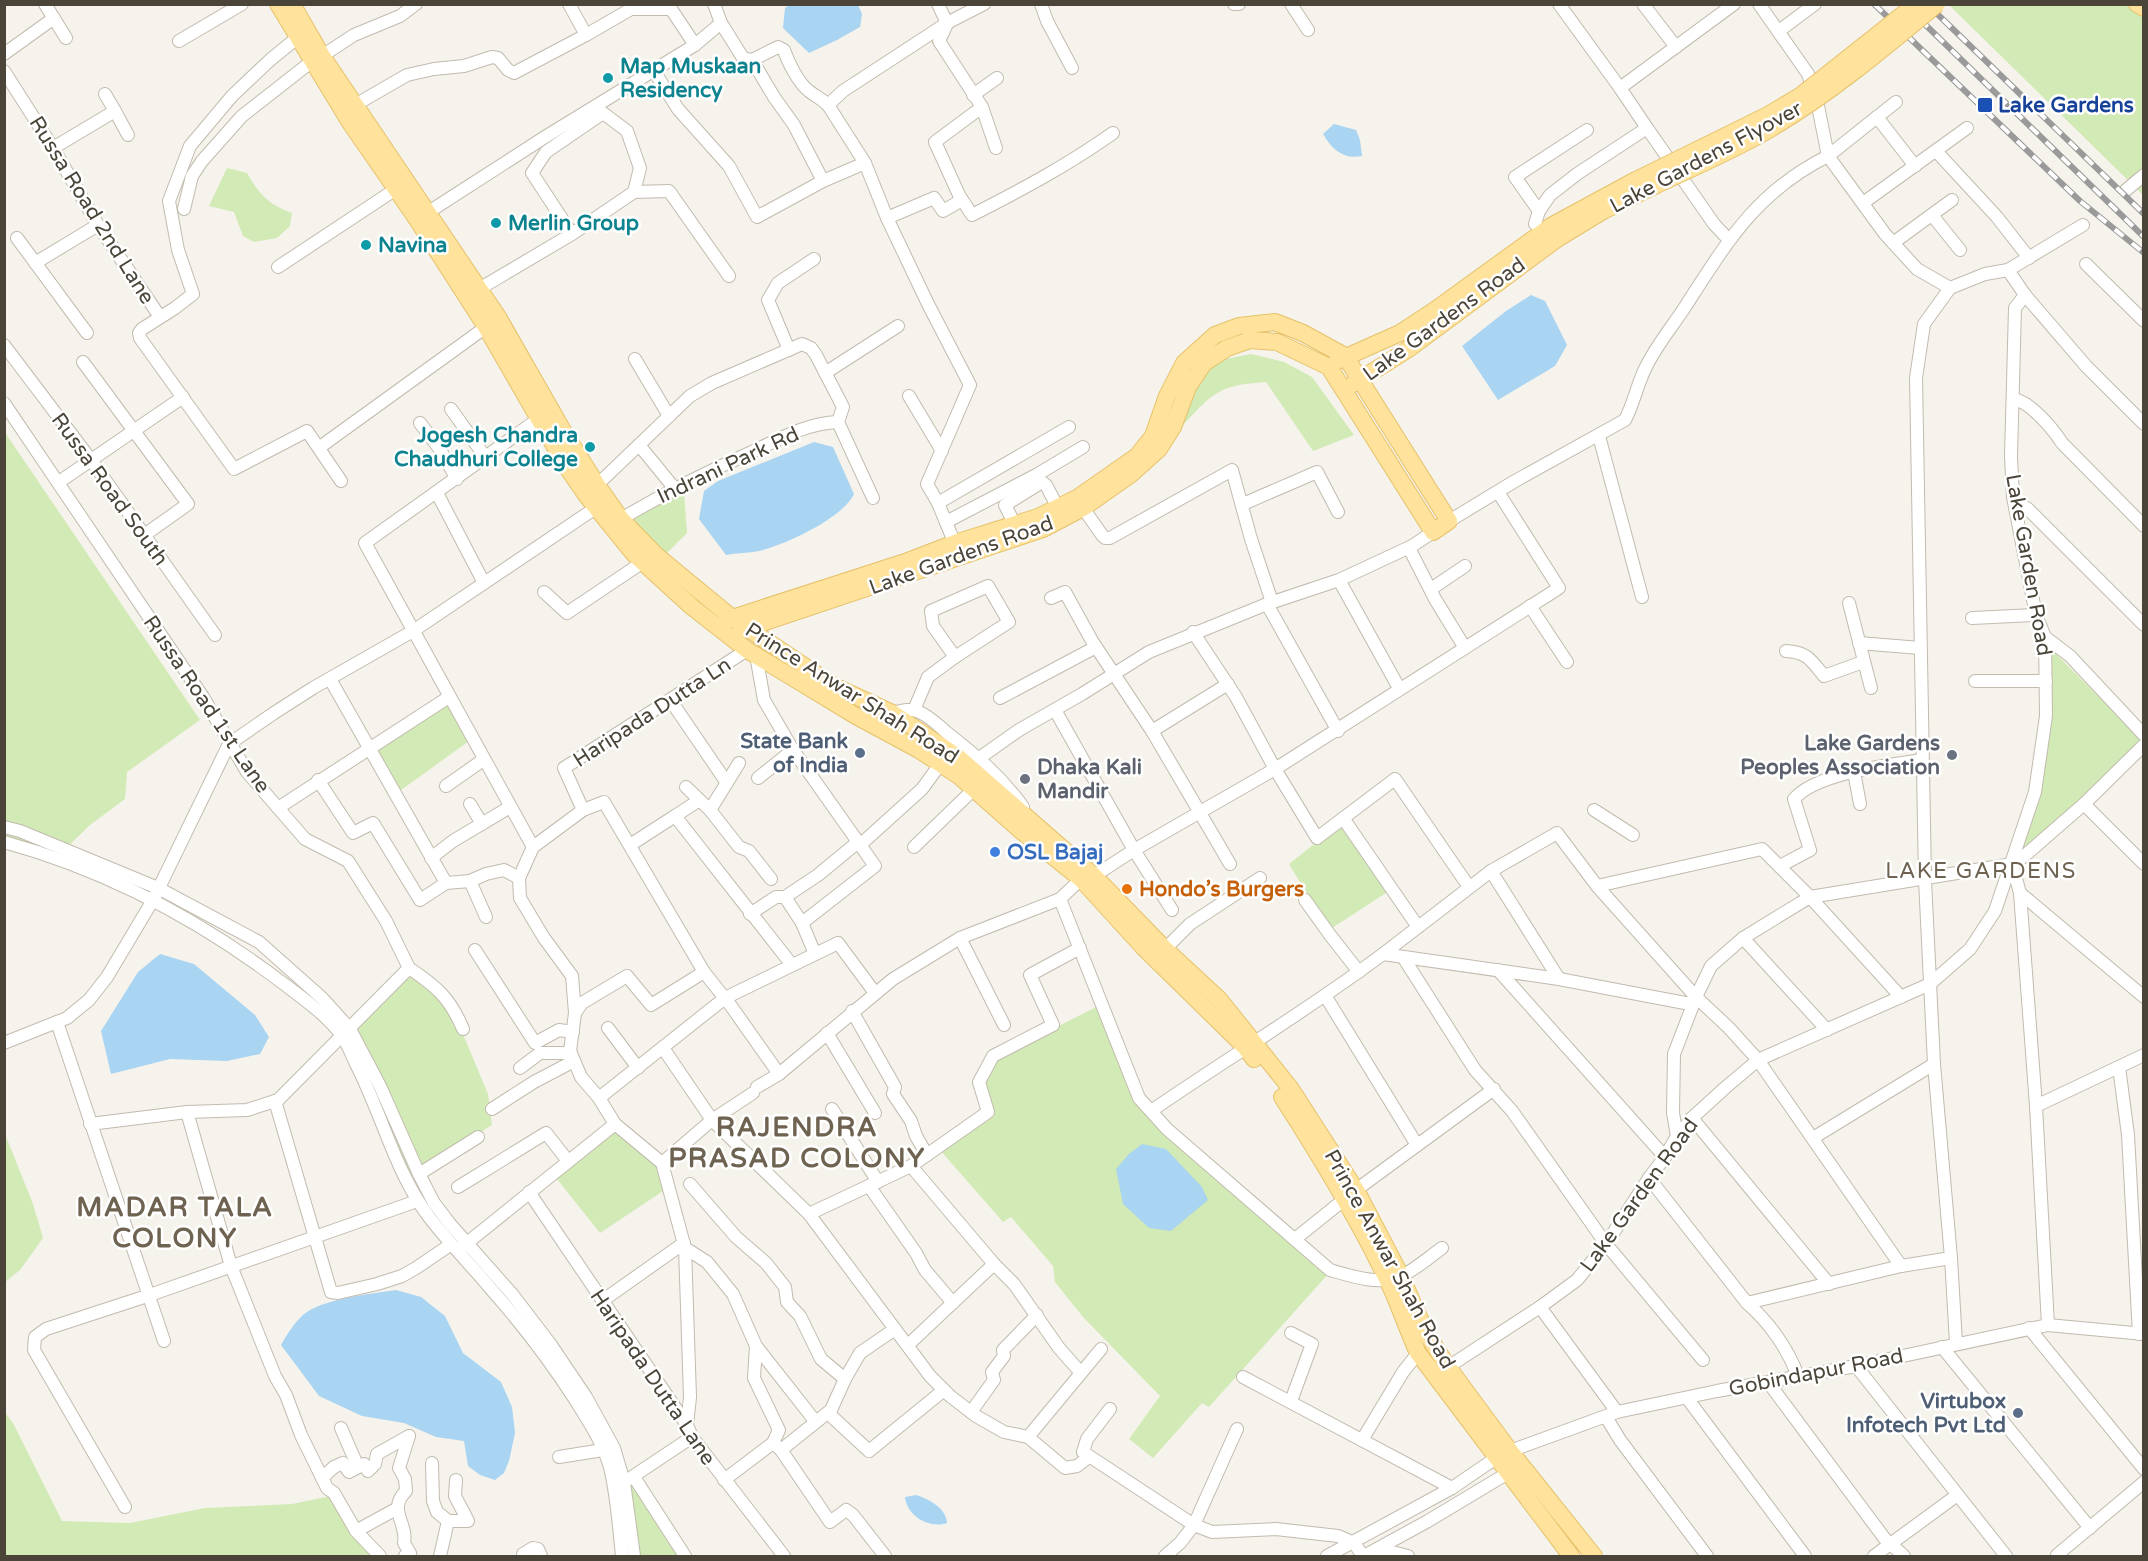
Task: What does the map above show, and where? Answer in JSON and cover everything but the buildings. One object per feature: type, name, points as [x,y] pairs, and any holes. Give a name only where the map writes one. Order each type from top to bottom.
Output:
[{"type":"main road","name":"Prince Anwar Shah Road","points":[[278,4],[297,38],[355,105],[479,289],[492,328],[537,420],[566,466],[643,562],[692,607],[752,652],[856,716],[941,763],[1020,830],[1088,877],[1144,948],[1250,1044]]},
{"type":"main road","name":"Prince Anwar Shah Road","points":[[292,4],[317,59],[396,189],[621,519],[657,556],[746,628],[834,686],[892,713],[959,758],[1219,999],[1350,1195],[1426,1333],[1503,1454]]},
{"type":"main road","name":"Lake Gardens Flyover","points":[[1638,187],[1800,96],[1916,4]]},
{"type":"main road","name":"Lake Gardens Flyover","points":[[1548,229],[1764,132],[1815,100],[1870,60],[1937,4]]},
{"type":"main road","points":[[2137,4],[2144,8]]},
{"type":"main road","name":"Lake Gardens Road","points":[[721,630],[746,628],[957,550],[1058,508],[1095,486],[1137,456],[1153,436],[1167,396],[1184,363],[1215,335],[1239,326],[1275,322],[1303,333],[1345,356],[1400,333],[1548,229]]},
{"type":"main road","name":"Lake Gardens Road","points":[[721,630],[731,617],[908,561],[1043,529],[1083,508],[1130,475],[1159,449],[1173,427],[1188,387],[1204,363],[1227,348],[1250,340],[1277,342],[1329,367],[1344,390],[1407,350],[1548,229]]},
{"type":"main road","points":[[1329,367],[1345,356],[1449,521],[1433,532],[1344,390]]},
{"type":"main road","name":"Prince Anwar Shah Road","points":[[1394,1278],[1405,1326],[1418,1353],[1515,1469],[1594,1557]]},
{"type":"main road","name":"Prince Anwar Shah Road","points":[[1515,1469],[1571,1557]]},
{"type":"street","points":[[45,4],[66,38]]},
{"type":"street","points":[[179,42],[242,4]]},
{"type":"street","points":[[184,209],[192,176],[202,161],[242,116],[317,59],[354,35],[400,16],[416,4]]},
{"type":"street","points":[[569,4],[586,35]]},
{"type":"street","points":[[714,4],[722,23],[743,58],[752,60],[778,47],[784,50],[788,61],[807,90],[828,105],[865,163],[887,218],[970,385],[927,484],[938,503],[957,550]]},
{"type":"street","points":[[938,4],[947,23],[939,41],[982,107],[996,148]]},
{"type":"street","points":[[828,105],[843,91],[947,23],[984,4]]},
{"type":"street","points":[[1041,4],[1047,21],[1072,68]]},
{"type":"street","points":[[1234,4],[1239,4]]},
{"type":"street","points":[[1291,4],[1308,30]]},
{"type":"street","points":[[1559,4],[1714,224],[1729,240]]},
{"type":"street","points":[[1643,4],[1676,47]]},
{"type":"street","points":[[1620,88],[1734,4]]},
{"type":"street","points":[[1759,4],[1808,74],[1818,106],[1828,156],[1893,243],[1917,269],[1950,288]]},
{"type":"street","points":[[1779,31],[1815,4]]},
{"type":"street","points":[[355,105],[407,75],[464,66],[492,57],[498,58],[508,70],[514,73],[631,9],[671,9],[695,45]]},
{"type":"street","points":[[4,54],[54,18]]},
{"type":"street","points":[[427,213],[695,45],[722,23]]},
{"type":"street","points":[[297,38],[232,96],[190,146],[169,201],[178,250],[193,294],[139,333],[140,338],[234,469],[308,431],[341,481]]},
{"type":"street","points":[[752,60],[794,125],[823,181]]},
{"type":"street","name":"Russa Road 2nd Lane","points":[[4,71],[98,225],[160,317]]},
{"type":"street","points":[[654,71],[678,109],[729,166],[757,217],[823,181],[865,163]]},
{"type":"street","points":[[973,95],[997,78]]},
{"type":"street","points":[[105,94],[128,135]]},
{"type":"street","points":[[1449,521],[1625,420],[1645,368],[1729,240],[1756,208],[1780,185],[1802,169],[1828,156],[1896,102]]},
{"type":"street","points":[[982,107],[935,142],[962,200],[972,215],[1027,188],[1076,159],[1113,133]]},
{"type":"street","points":[[53,148],[115,111]]},
{"type":"street","points":[[572,234],[532,173],[546,152],[603,113],[627,131],[640,168],[634,192]]},
{"type":"street","points":[[1877,117],[1915,166]]},
{"type":"street","points":[[1539,211],[1550,195],[1568,181],[1647,128]]},
{"type":"street","points":[[1863,203],[1967,128]]},
{"type":"street","points":[[1548,229],[1539,211],[1515,177],[1587,130]]},
{"type":"street","points":[[1935,151],[1997,217],[2029,258]]},
{"type":"street","points":[[2126,190],[2144,175]]},
{"type":"street","points":[[278,267],[396,189]]},
{"type":"street","points":[[479,289],[572,234],[634,192],[669,190],[729,276]]},
{"type":"street","points":[[887,218],[934,198],[943,211],[962,200]]},
{"type":"street","points":[[1893,243],[1952,200]]},
{"type":"street","points":[[1932,214],[1960,250]]},
{"type":"street","points":[[35,262],[98,225]]},
{"type":"street","points":[[1956,1344],[1934,1064],[1924,880],[1916,378],[1924,324],[1950,288],[1985,274],[2008,270],[2083,225]]},
{"type":"street","points":[[17,238],[87,333]]},
{"type":"street","points":[[789,350],[768,300],[778,283],[814,259]]},
{"type":"street","points":[[2086,264],[2144,321]]},
{"type":"street","points":[[2008,270],[2025,295],[2086,366],[2143,422]]},
{"type":"street","name":"Lake Garden Road","points":[[1448,1366],[1540,1307],[1577,1280],[1606,1244],[1677,1136],[1692,1118],[1758,1060],[1930,984],[1970,949],[1995,911],[2035,792],[2046,716],[2045,637],[2036,615],[2014,501],[2011,456],[2015,308],[2025,295]]},
{"type":"street","points":[[825,373],[898,326]]},
{"type":"street","points":[[320,447],[492,328]]},
{"type":"street","points":[[597,485],[690,396],[712,383],[802,344],[811,348],[843,407],[838,422],[873,498]]},
{"type":"street","name":"Russa Road South","points":[[4,345],[91,460],[215,635]]},
{"type":"street","points":[[635,359],[669,416]]},
{"type":"street","points":[[83,362],[188,504],[143,536]]},
{"type":"street","points":[[909,396],[942,451]]},
{"type":"street","points":[[59,482],[183,397]]},
{"type":"street","points":[[2013,399],[2022,400],[2054,430],[2062,443],[2144,526]]},
{"type":"street","name":"Russa Road 1st Lane","points":[[4,403],[203,697],[247,772],[305,839],[348,861],[386,921],[409,968]]},
{"type":"street","points":[[451,409],[486,458]]},
{"type":"street","points":[[533,847],[365,543],[537,420]]},
{"type":"street","name":"Indrani Park Rd","points":[[621,519],[675,489],[794,432],[824,422],[838,422]]},
{"type":"street","points":[[420,423],[439,448],[457,479]]},
{"type":"street","points":[[938,503],[1069,427]]},
{"type":"street","points":[[1599,436],[1642,597]]},
{"type":"street","points":[[639,445],[675,489]]},
{"type":"street","points":[[946,522],[1038,474],[1083,447]]},
{"type":"street","points":[[1083,508],[1102,535],[1110,538],[1232,470],[1269,603],[1338,730]]},
{"type":"street","points":[[1243,504],[1317,472],[1338,512]]},
{"type":"street","points":[[1016,525],[1005,505],[1041,482],[1046,485],[1058,508]]},
{"type":"street","points":[[662,1163],[712,1120],[779,1074],[893,979],[960,938],[1060,899],[1088,877],[1275,769],[1559,588],[1498,492]]},
{"type":"street","points":[[437,493],[484,584]]},
{"type":"street","points":[[2014,501],[2028,509],[2144,626]]},
{"type":"street","points":[[4,1043],[67,1018],[89,999],[107,977],[153,900],[229,744],[273,713],[413,631],[597,507]]},
{"type":"street","points":[[978,759],[1019,730],[1149,652],[1193,632],[1269,603],[1339,580],[1409,548],[1433,532]]},
{"type":"street","points":[[1409,548],[1465,648]]},
{"type":"street","points":[[544,592],[567,613],[643,562]]},
{"type":"street","points":[[1431,590],[1465,566]]},
{"type":"street","points":[[1339,580],[1399,688]]},
{"type":"street","points":[[914,710],[928,677],[1009,622],[988,586],[931,611],[933,626],[955,657]]},
{"type":"street","points":[[1051,598],[1065,592],[1096,647],[1152,731],[1230,864]]},
{"type":"street","points":[[1849,603],[1871,688]]},
{"type":"street","points":[[1530,606],[1567,662]]},
{"type":"street","points":[[1972,618],[2036,615]]},
{"type":"street","points":[[1193,632],[1228,684],[1275,769],[1317,838],[1395,779],[1469,887]]},
{"type":"street","points":[[2045,637],[2070,656],[2144,735]]},
{"type":"street","points":[[1859,643],[1920,648]]},
{"type":"street","points":[[1000,698],[1096,647]]},
{"type":"street","points":[[1786,651],[1799,651],[1807,656],[1824,676],[1863,662]]},
{"type":"street","points":[[752,652],[764,700],[793,750],[875,866],[802,923]]},
{"type":"street","name":"Haripada Dutta Ln","points":[[583,810],[564,768],[752,652]]},
{"type":"street","points":[[330,679],[446,883]]},
{"type":"street","points":[[1975,681],[2046,681]]},
{"type":"street","points":[[1152,731],[1228,684]]},
{"type":"street","points":[[278,808],[449,697]]},
{"type":"street","points":[[671,701],[727,783]]},
{"type":"street","points":[[892,713],[914,710],[932,720],[1005,785],[1037,828]]},
{"type":"street","points":[[1055,710],[1134,850],[1172,910]]},
{"type":"street","points":[[1677,1136],[1673,1113],[1674,1054],[1711,966],[1743,938],[1810,897],[2012,864],[2084,804],[2143,746]]},
{"type":"street","points":[[758,778],[793,750]]},
{"type":"street","points":[[446,786],[483,760]]},
{"type":"street","points":[[1780,866],[1810,850],[1794,799],[1802,789],[1854,772],[1922,760]]},
{"type":"street","points":[[710,810],[739,763]]},
{"type":"street","points":[[750,914],[776,897],[785,897],[859,844],[921,789],[941,763]]},
{"type":"street","points":[[1854,772],[1860,804]]},
{"type":"street","points":[[318,780],[353,833],[373,823],[420,900],[446,883],[470,881],[486,874],[504,870],[519,878]]},
{"type":"street","points":[[686,788],[710,810],[740,847],[749,851],[771,879]]},
{"type":"street","points":[[915,847],[974,789]]},
{"type":"street","points":[[687,1425],[690,1397],[684,1245],[662,1163],[615,1124],[599,1098],[581,1077],[573,1057],[575,1013],[572,976],[544,938],[520,898],[519,878],[533,847],[583,810],[604,801],[704,972],[779,1074]]},
{"type":"street","points":[[630,845],[698,801]]},
{"type":"street","points":[[470,804],[482,824]]},
{"type":"street","points":[[2084,804],[2144,864]]},
{"type":"street","points":[[431,858],[453,841],[510,807]]},
{"type":"street","points":[[1594,810],[1633,835]]},
{"type":"street","points":[[675,816],[792,966]]},
{"type":"street","points":[[1343,818],[1418,927]]},
{"type":"street","points":[[4,826],[158,888],[259,942],[322,998],[380,1086],[419,1174],[458,1246],[512,1294],[551,1345],[586,1397],[629,1479],[685,1557]]},
{"type":"street","points":[[1151,1111],[1250,1044],[1326,997],[1491,871],[1557,833],[1597,886],[1695,1000],[1729,1028],[1758,1060],[1900,1266]]},
{"type":"street","points":[[4,842],[76,866],[153,900],[202,926],[248,956],[346,1033],[405,1178],[417,1201],[458,1246],[561,1378],[592,1427],[610,1468],[622,1557]]},
{"type":"street","points":[[1597,886],[1762,849],[1810,897],[1901,997]]},
{"type":"street","points":[[2012,864],[2020,893],[2036,1106],[2048,1325]]},
{"type":"street","points":[[1491,871],[1559,980]]},
{"type":"street","points":[[1165,949],[1190,924],[1260,878]]},
{"type":"street","points":[[470,881],[486,917]]},
{"type":"street","points":[[2020,893],[2144,997]]},
{"type":"street","points":[[785,897],[802,923],[815,954]]},
{"type":"street","points":[[1060,899],[1139,1098],[1167,1129],[1330,1270],[1355,1278],[1394,1278],[1442,1248]]},
{"type":"street","points":[[1305,900],[1359,972]]},
{"type":"street","points":[[960,938],[1004,1025]]},
{"type":"street","points":[[1743,938],[1827,1030]]},
{"type":"street","points":[[599,1098],[725,998],[838,943],[875,993]]},
{"type":"street","points":[[809,1214],[911,1166],[988,1112],[979,1082],[993,1056],[1053,1024],[1030,975],[1080,948]]},
{"type":"street","points":[[475,950],[535,1043],[559,1030],[573,1032]]},
{"type":"street","points":[[1383,954],[1559,980],[1685,1004],[1695,1000]]},
{"type":"street","points":[[1403,957],[1475,1070],[1512,1112],[1606,1244],[1703,1360]]},
{"type":"street","points":[[90,1124],[187,1112],[248,1110],[278,1100],[409,968],[432,984],[454,1007],[463,1029]]},
{"type":"street","points":[[1498,970],[1665,1157]]},
{"type":"street","points":[[575,1013],[582,1003],[627,976],[651,1005],[704,972]]},
{"type":"street","points":[[1326,997],[1417,1145]]},
{"type":"street","points":[[852,1011],[887,1071],[895,1087],[893,1094],[911,1121],[916,1136],[927,1155]]},
{"type":"street","points":[[57,1022],[147,1296],[164,1341]]},
{"type":"street","points":[[608,1028],[638,1068]]},
{"type":"street","points":[[827,1033],[875,1113]]},
{"type":"street","points":[[663,1047],[712,1120],[809,1214],[930,1376],[944,1390],[971,1412],[1004,1432],[1028,1437],[1065,1468],[1077,1466],[1089,1457]]},
{"type":"street","points":[[520,1068],[540,1053],[573,1057]]},
{"type":"street","points":[[2036,1106],[2144,1055]]},
{"type":"street","points":[[492,1109],[573,1057]]},
{"type":"street","points":[[1813,1137],[1934,1064]]},
{"type":"street","points":[[2119,1066],[2128,1135],[2141,1334]]},
{"type":"street","points":[[1295,1239],[1350,1195],[1494,1089]]},
{"type":"street","points":[[274,1101],[329,1290],[334,1294],[402,1276],[458,1246],[615,1124]]},
{"type":"street","points":[[832,1109],[925,1270],[953,1303]]},
{"type":"street","points":[[187,1112],[231,1266],[275,1376],[286,1395],[301,1435],[327,1488],[334,1493],[356,1531],[380,1557]]},
{"type":"street","points":[[1692,1118],[1829,1284]]},
{"type":"street","points":[[458,1187],[546,1132],[568,1161]]},
{"type":"street","points":[[419,1174],[478,1137]]},
{"type":"street","points":[[911,1166],[994,1264],[1014,1284],[1059,1348],[1081,1373]]},
{"type":"street","points":[[1649,1178],[1747,1304],[1757,1311],[1773,1332],[1793,1362],[1797,1376]]},
{"type":"street","points":[[690,1184],[736,1237],[766,1263],[785,1287],[787,1302],[800,1316],[821,1359],[845,1379]]},
{"type":"street","name":"Haripada Dutta Lane","points":[[529,1192],[687,1425],[692,1437],[784,1557]]},
{"type":"street","points":[[125,1507],[34,1350],[35,1337],[46,1329],[417,1201]]},
{"type":"street","points":[[602,1301],[684,1245]]},
{"type":"street","points":[[684,1245],[707,1262],[733,1294],[756,1346],[815,1421]]},
{"type":"street","points":[[1747,1304],[1900,1266],[1951,1258]]},
{"type":"street","points":[[908,1345],[994,1264]]},
{"type":"street","points":[[1540,1307],[1612,1415],[1620,1440],[1707,1557]]},
{"type":"street","points":[[971,1412],[994,1380],[992,1372],[1005,1356],[1003,1350],[1037,1315]]},
{"type":"street","name":"Gobindapur Road","points":[[1328,1557],[1452,1488],[1503,1454],[1612,1415],[2048,1325],[2141,1334]]},
{"type":"street","points":[[2029,1328],[2144,1469]]},
{"type":"street","points":[[724,1480],[828,1413],[860,1353],[895,1329]]},
{"type":"street","points":[[1291,1333],[1312,1344],[1291,1401]]},
{"type":"street","points":[[756,1346],[754,1378],[779,1430],[777,1446],[830,1522],[846,1510],[854,1515],[885,1557]]},
{"type":"street","points":[[1942,1347],[2090,1528]]},
{"type":"street","points":[[1028,1437],[1101,1349]]},
{"type":"street","points":[[1362,1440],[1403,1372],[1418,1353]]},
{"type":"street","points":[[1856,1366],[2006,1557]]},
{"type":"street","points":[[1243,1377],[1452,1488]]},
{"type":"street","points":[[1768,1382],[1885,1539],[1904,1557]]},
{"type":"street","points":[[828,1413],[869,1451],[944,1390]]},
{"type":"street","points":[[1687,1398],[1805,1557]]},
{"type":"street","points":[[1110,1409],[1087,1439],[1083,1452],[1194,1525],[1212,1532],[1276,1528],[1338,1536],[1354,1543],[1363,1557],[1515,1469]]},
{"type":"street","points":[[341,1428],[358,1467]]},
{"type":"street","points":[[1165,1557],[1194,1525],[1238,1429]]},
{"type":"street","points":[[322,1478],[334,1467],[343,1463],[349,1472],[363,1464],[368,1471],[375,1464],[376,1455],[409,1436],[399,1467],[405,1479],[406,1491],[400,1498],[398,1508],[406,1535],[404,1543],[410,1553],[405,1557]]},
{"type":"street","points":[[613,1490],[692,1437]]},
{"type":"street","points":[[559,1457],[603,1450]]},
{"type":"street","points":[[432,1463],[433,1501],[437,1512],[448,1521],[468,1521],[455,1496],[456,1480]]},
{"type":"street","points":[[629,1479],[634,1557]]},
{"type":"street","points":[[2057,1556],[2144,1482]]},
{"type":"street","points":[[1874,1557],[1956,1496]]},
{"type":"street","points":[[356,1531],[398,1508]]},
{"type":"street","points":[[440,1557],[448,1521]]},
{"type":"street","points":[[523,1554],[533,1548],[538,1549],[541,1557]]},
{"type":"street","points":[[1380,1549],[1408,1557]]},
{"type":"green space","points":[[1949,5],[2143,5],[2143,195]]},
{"type":"green space","points":[[227,168],[247,173],[265,198],[292,213],[290,226],[277,238],[254,242],[243,236],[234,212],[209,206]]},
{"type":"green space","points":[[1251,354],[1284,362],[1312,377],[1354,435],[1313,451],[1266,382],[1250,383],[1218,393],[1201,406],[1181,427],[1201,372],[1225,359]]},
{"type":"green space","points":[[4,431],[200,720],[127,772],[125,799],[90,825],[61,853],[5,837]]},
{"type":"green space","points":[[684,492],[687,533],[665,555],[627,519]]},
{"type":"green space","points":[[2045,647],[2055,653],[2143,741],[2020,855],[2042,781]]},
{"type":"green space","points":[[448,701],[469,741],[397,793],[372,749]]},
{"type":"green space","points":[[1342,822],[1389,891],[1329,930],[1289,864]]},
{"type":"green space","points":[[411,972],[452,1008],[488,1094],[492,1125],[415,1173],[399,1179],[375,1116],[342,1043]]},
{"type":"green space","points":[[1098,1006],[1134,1098],[1329,1273],[1209,1407],[1202,1403],[1153,1458],[1129,1439],[1160,1396],[1083,1317],[1055,1282],[1053,1266],[1011,1217],[1003,1222],[940,1150],[992,1117],[984,1083],[998,1057]]},
{"type":"green space","points":[[617,1130],[661,1166],[666,1189],[600,1233],[557,1179]]},
{"type":"green space","points":[[5,1134],[33,1204],[43,1238],[20,1270],[5,1282]]},
{"type":"green space","points":[[4,1411],[13,1423],[62,1521],[130,1523],[205,1508],[292,1504],[331,1496],[382,1556],[5,1556]]},
{"type":"green space","points":[[633,1481],[682,1556],[620,1556],[613,1492]]},
{"type":"water","points":[[791,4],[858,5],[862,14],[860,27],[809,53],[783,28],[785,8]]},
{"type":"water","points":[[1334,124],[1356,130],[1362,156],[1344,155],[1330,144],[1323,134]]},
{"type":"water","points":[[1531,295],[1545,301],[1567,345],[1555,366],[1498,400],[1462,346],[1506,311]]},
{"type":"water","points":[[814,442],[833,447],[854,494],[848,503],[826,521],[798,537],[759,551],[726,555],[699,519],[704,491],[718,481]]},
{"type":"water","points":[[160,954],[194,964],[255,1015],[269,1037],[260,1054],[227,1061],[170,1059],[111,1074],[101,1031],[138,972]]},
{"type":"water","points":[[1142,1144],[1166,1149],[1202,1187],[1208,1200],[1171,1231],[1149,1228],[1123,1204],[1116,1169],[1129,1154]]},
{"type":"water","points":[[396,1290],[421,1297],[445,1316],[463,1353],[501,1382],[512,1407],[515,1433],[504,1473],[495,1480],[480,1475],[468,1466],[464,1441],[436,1437],[404,1423],[362,1416],[319,1396],[281,1345],[297,1321],[313,1309],[348,1298]]},
{"type":"water","points":[[916,1495],[940,1509],[947,1523],[933,1524],[914,1515],[905,1497]]},
{"type":"railway","points":[[1874,4],[2080,201],[2144,253]]},
{"type":"railway","points":[[1904,4],[2144,237]]},
{"type":"railway","points":[[1927,4],[2144,214]]},
{"type":"place","name":"Map Muskaan Residency","points":[[608,78]]},
{"type":"place","name":"Lake Gardens","points":[[1985,105]]},
{"type":"place","name":"Merlin Group","points":[[496,223]]},
{"type":"place","name":"Navina","points":[[366,245]]},
{"type":"place","name":"Jogesh Chandra Chaudhuri College","points":[[590,447]]},
{"type":"place","name":"State Bank of India","points":[[860,753]]},
{"type":"place","name":"Lake Gardens Peoples Association","points":[[1952,755]]},
{"type":"place","name":"Dhaka Kali Mandir","points":[[1025,779]]},
{"type":"place","name":"OSL Bajaj","points":[[995,852]]},
{"type":"place","name":"Hondo’s Burgers","points":[[1127,889]]},
{"type":"place","name":"Virtubox Infotech Pvt Ltd","points":[[2018,1413]]},
{"type":"district","name":"LAKE GARDENS","points":[[1981,870]]},
{"type":"district","name":"RAJENDRA PRASAD COLONY","points":[[797,1142]]},
{"type":"district","name":"MADAR TALA COLONY","points":[[175,1222]]}]
